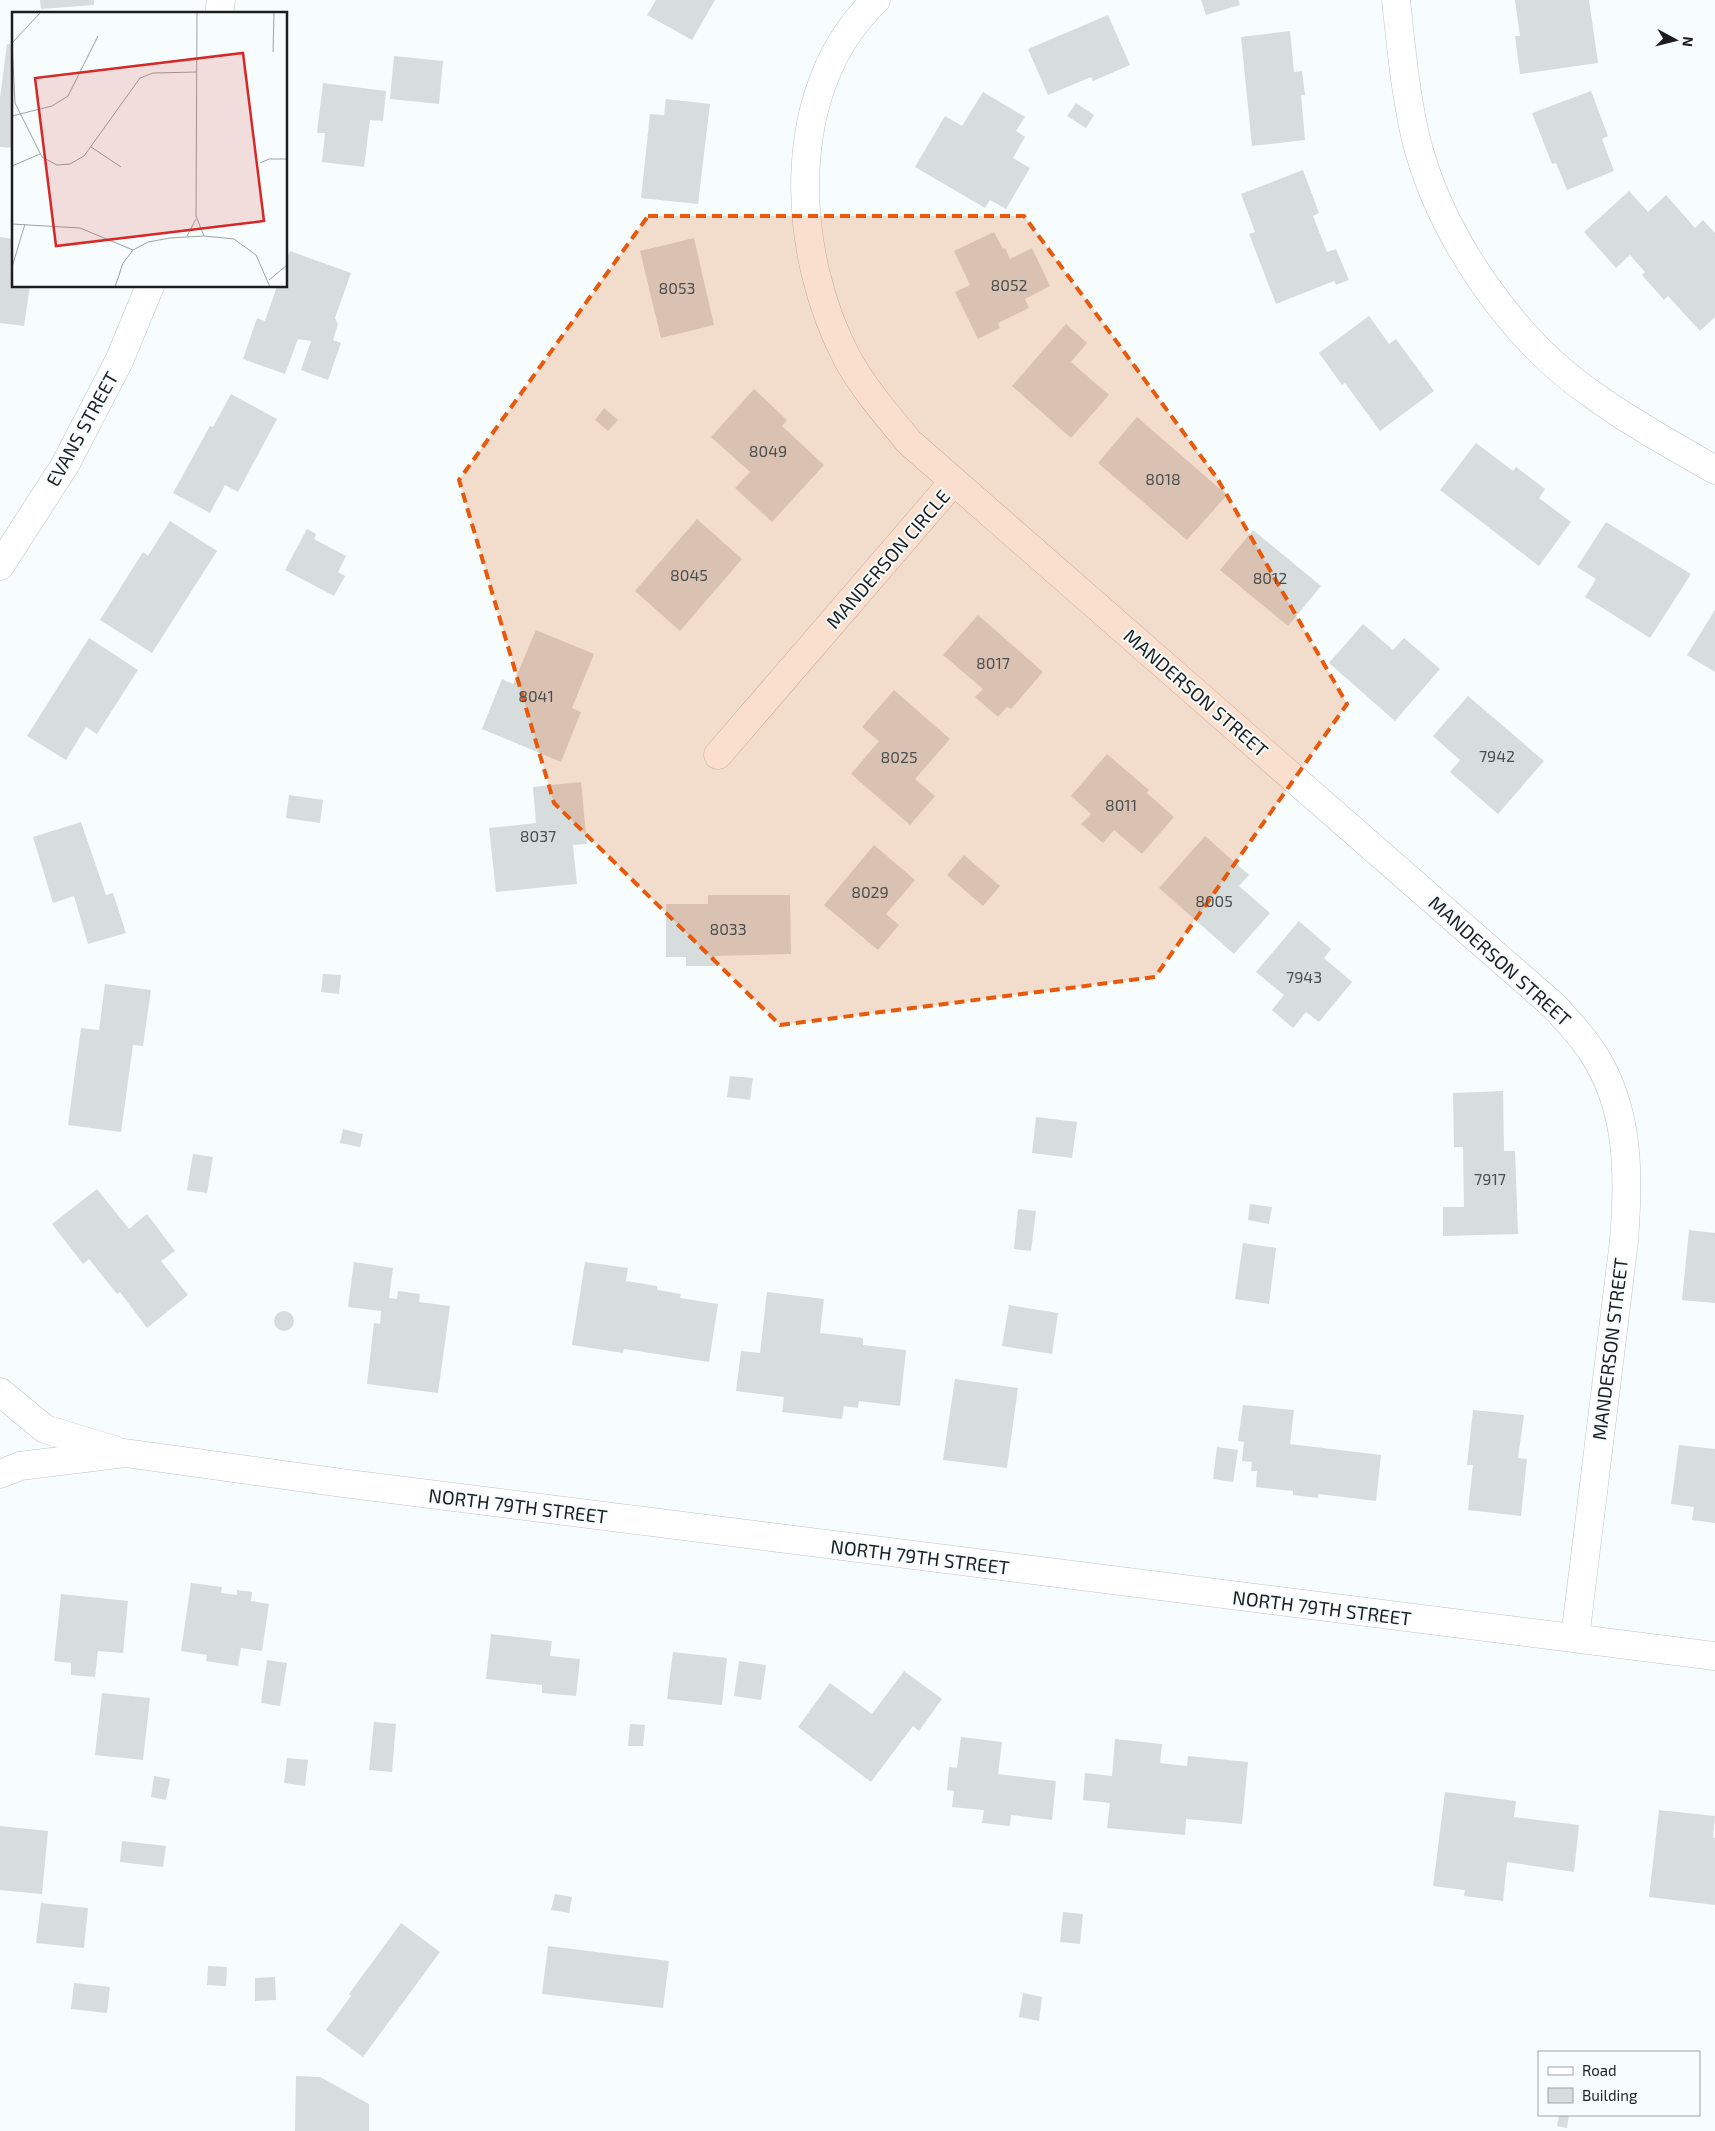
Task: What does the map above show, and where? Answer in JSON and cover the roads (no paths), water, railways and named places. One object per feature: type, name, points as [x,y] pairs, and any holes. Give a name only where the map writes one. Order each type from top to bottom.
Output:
[{"type":"street","name":"MANDERSON CIRCLE","points":[[718,756],[954,481],[909,442],[869,394],[849,360],[832,325],[817,282],[809,243],[805,198],[807,153],[814,113],[828,69],[840,43],[859,16],[876,0]]},
{"type":"street","points":[[1396,0],[1403,69],[1415,135],[1432,186],[1451,229],[1474,269],[1502,308],[1547,358],[1584,389],[1715,470]]},
{"type":"street","name":"EVANS STREET","points":[[0,566],[65,465],[119,361],[149,288]]},
{"type":"street","name":"MANDERSON STREET","points":[[954,481],[1554,1006],[1580,1034],[1594,1055],[1614,1095],[1622,1125],[1627,1155],[1628,1193],[1624,1241],[1575,1638]]},
{"type":"street","name":"NORTH 79TH STREET","points":[[0,1392],[45,1429],[125,1454],[1334,1610],[1715,1656]]},
{"type":"street","name":"NORTH 79TH STREET","points":[[0,1474],[20,1466],[125,1454]]}]
